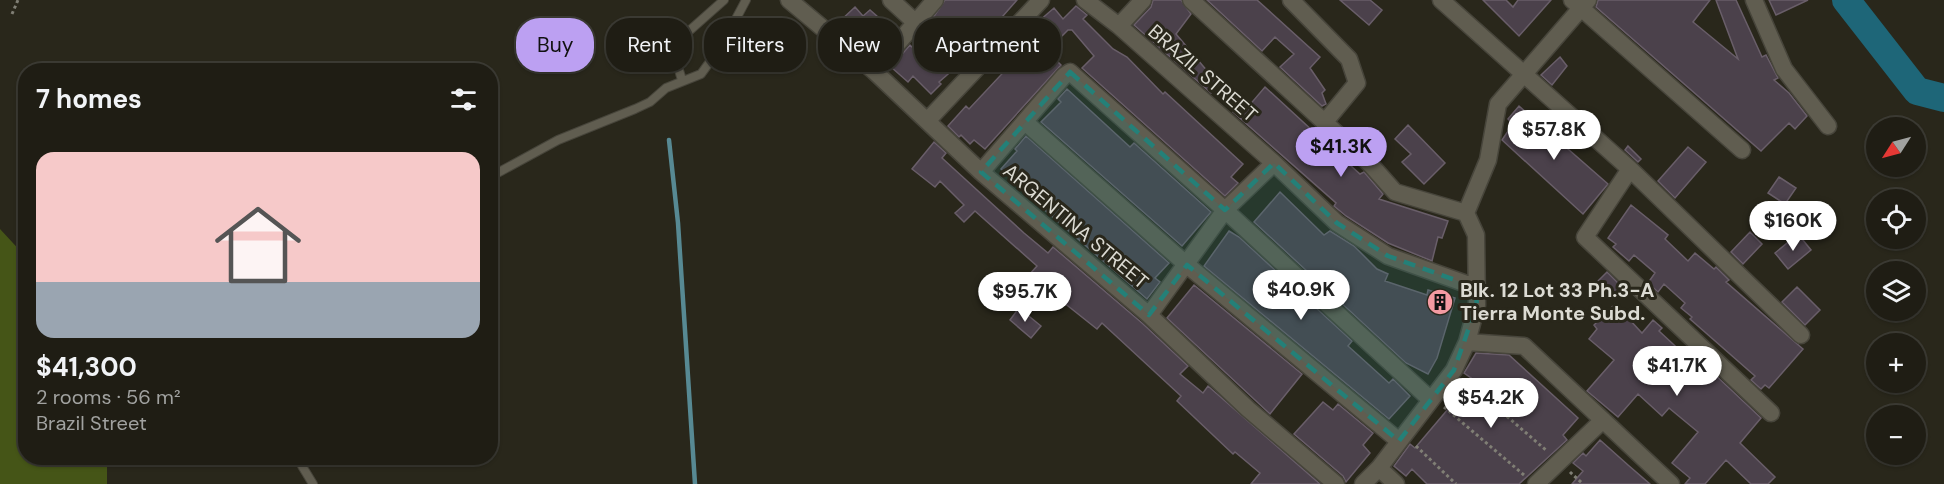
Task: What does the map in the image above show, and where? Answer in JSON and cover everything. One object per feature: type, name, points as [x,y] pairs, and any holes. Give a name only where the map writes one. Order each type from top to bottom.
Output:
[{"type":"street","name":"ARGENTINA STREET","points":[[789,0],[818,24]]},
{"type":"street","points":[[891,0],[914,21]]},
{"type":"street","points":[[920,18],[934,0]]},
{"type":"street","points":[[928,120],[1041,0]]},
{"type":"street","name":"BRAZIL STREET","points":[[1085,0],[1119,26],[1274,163],[1337,223],[1388,256],[1475,287]]},
{"type":"street","points":[[1119,26],[1143,0]]},
{"type":"street","points":[[1191,0],[1395,192],[1466,213]]},
{"type":"street","points":[[1291,0],[1349,59],[1357,83],[1324,123]]},
{"type":"street","points":[[1441,0],[1630,169],[1801,335]]},
{"type":"street","points":[[1754,0],[1784,69],[1828,126]]},
{"type":"street","points":[[1363,484],[1379,468],[1402,438],[1436,403],[1467,342],[1477,305],[1476,235],[1466,213],[1488,160],[1498,104],[1580,2],[1668,87],[1742,150]]},
{"type":"street","points":[[902,39],[914,25]]},
{"type":"street","name":"ARGENTINA STREET","points":[[875,72],[981,172],[1149,315],[1248,409],[1336,484]]},
{"type":"street","points":[[981,172],[1064,76],[1070,72],[1436,403]]},
{"type":"street","points":[[1025,122],[1188,265],[1402,438]]},
{"type":"street","points":[[1149,315],[1188,265],[1225,210],[1274,163]]},
{"type":"street","points":[[1630,169],[1585,237],[1770,412]]},
{"type":"street","points":[[1467,342],[1524,346],[1671,484]]},
{"type":"street","points":[[1531,480],[1558,460],[1603,420]]},
{"type":"street","points":[[1379,468],[1396,484]]},
{"type":"lane","points":[[682,80],[673,51],[680,39],[724,0]]},
{"type":"lane","points":[[498,173],[558,140],[650,102],[666,88],[701,74],[722,45],[746,0]]},
{"type":"lane","points":[[302,465],[313,484]]},
{"type":"path","points":[[12,14],[18,0]]},
{"type":"path","points":[[1454,370],[1583,484]]},
{"type":"path","points":[[1436,403],[1531,480]]},
{"type":"path","points":[[1402,438],[1456,484]]},
{"type":"highlighted area","points":[[1070,72],[1225,210],[1274,163],[1337,223],[1388,256],[1475,287],[1477,305],[1454,370],[1399,441],[1187,265],[1149,315],[981,172]]},
{"type":"green space","points":[[0,229],[18,248],[18,465],[107,465],[107,484],[0,484]]},
{"type":"building","points":[[945,0],[1017,0],[1001,18],[933,18]]},
{"type":"building","points":[[1153,0],[1181,0],[1191,14],[1176,34],[1219,85],[1211,93],[1134,25],[1151,7]]},
{"type":"building","points":[[1207,0],[1257,0],[1320,57],[1310,68],[1325,90],[1322,93],[1326,104],[1322,106],[1280,67],[1294,54],[1275,37],[1262,51]]},
{"type":"building","points":[[1340,0],[1370,0],[1382,10],[1369,25]]},
{"type":"building","points":[[1483,0],[1506,0],[1513,7],[1518,0],[1551,0],[1519,36]]},
{"type":"building","points":[[1598,0],[1710,0],[1693,22],[1738,59],[1716,0],[1736,0],[1762,57],[1766,55],[1778,78],[1774,80],[1789,93],[1807,116],[1795,129],[1789,123],[1761,151],[1596,7]]},
{"type":"building","points":[[1769,0],[1808,0],[1776,15]]},
{"type":"building","points":[[1076,6],[1087,15],[1083,19],[1113,49],[1127,57],[1163,94],[1165,92],[1243,164],[1231,177],[1238,183],[1225,196],[1082,68],[1094,56],[1072,30],[1068,30],[1061,37],[1061,18],[1042,18],[1054,8],[1063,19]]},
{"type":"building","points":[[855,7],[863,16],[870,10],[879,18],[843,18]]},
{"type":"building","points":[[910,45],[914,49],[914,72],[950,72],[939,82],[941,84],[931,94],[913,76],[908,82],[897,72],[902,72],[902,54]]},
{"type":"building","points":[[1560,57],[1567,66],[1552,85],[1541,75]]},
{"type":"building","points":[[1004,72],[1055,72],[985,149],[974,140],[970,144],[948,126],[966,106],[969,109]]},
{"type":"building","points":[[1265,87],[1360,174],[1364,172],[1383,194],[1379,199],[1448,221],[1442,238],[1438,237],[1432,261],[1388,243],[1346,216],[1334,206],[1336,203],[1233,112],[1243,102],[1248,107]]},
{"type":"building","points":[[1067,89],[1130,147],[1134,143],[1211,212],[1182,246],[1041,122],[1061,102],[1058,99]]},
{"type":"building","points":[[1519,106],[1608,184],[1583,214],[1502,140],[1513,124],[1508,119]]},
{"type":"building","points":[[1408,125],[1445,163],[1424,184],[1402,162],[1411,154],[1395,139]]},
{"type":"building","points":[[1026,136],[1169,263],[1155,278],[1160,282],[1147,299],[1040,206],[1044,201],[1017,176],[1012,180],[1001,169],[1017,151],[1015,149]]},
{"type":"building","points":[[934,142],[946,153],[942,158],[1024,233],[1048,253],[1053,247],[1142,323],[1188,366],[1180,374],[1203,393],[1208,386],[1320,484],[1251,484],[1260,473],[1235,452],[1233,454],[1177,401],[1181,396],[1102,323],[1097,329],[1029,275],[1037,266],[975,211],[964,222],[955,213],[964,205],[940,181],[935,187],[912,169]]},
{"type":"building","points":[[1628,146],[1641,159],[1638,162],[1625,150]]},
{"type":"building","points":[[1688,147],[1706,162],[1675,198],[1658,181]]},
{"type":"building","points":[[1779,177],[1796,188],[1785,204],[1768,193]]},
{"type":"building","points":[[1280,192],[1324,235],[1330,231],[1354,246],[1377,269],[1388,274],[1385,281],[1427,295],[1428,290],[1455,298],[1437,358],[1428,374],[1406,363],[1254,222]]},
{"type":"building","points":[[1631,205],[1668,235],[1665,239],[1688,261],[1695,253],[1714,269],[1716,267],[1729,280],[1726,282],[1803,349],[1769,388],[1765,385],[1761,389],[1751,380],[1755,376],[1690,319],[1692,317],[1681,308],[1685,303],[1664,284],[1658,292],[1648,283],[1655,273],[1634,255],[1629,261],[1613,247],[1616,244],[1608,238]]},
{"type":"building","points":[[1229,231],[1239,237],[1352,341],[1348,346],[1389,383],[1393,379],[1410,396],[1389,419],[1204,266]]},
{"type":"building","points":[[1750,232],[1762,244],[1743,264],[1731,252]]},
{"type":"building","points":[[1798,234],[1811,250],[1788,269],[1775,253]]},
{"type":"building","points":[[1607,272],[1623,288],[1611,299],[1596,283]]},
{"type":"building","points":[[1194,285],[1302,374],[1270,414],[1167,318]]},
{"type":"building","points":[[1797,287],[1820,310],[1805,325],[1782,302]]},
{"type":"building","points":[[1615,304],[1642,333],[1653,320],[1662,328],[1659,331],[1687,357],[1691,352],[1761,418],[1740,443],[1775,477],[1768,484],[1751,484],[1726,460],[1705,484],[1685,484],[1690,478],[1672,463],[1698,432],[1669,408],[1662,416],[1638,394],[1618,417],[1587,391],[1614,360],[1589,339],[1597,329],[1594,325]]},
{"type":"building","points":[[1019,308],[1041,326],[1031,338],[1010,320]]},
{"type":"building","points":[[1476,353],[1509,355],[1578,418],[1563,435],[1567,440],[1519,484],[1427,484],[1412,469],[1406,476],[1394,466],[1410,444],[1415,448],[1454,402],[1452,400],[1471,378],[1464,373]]},
{"type":"building","points":[[1323,402],[1333,410],[1338,404],[1373,433],[1363,445],[1370,453],[1346,482],[1343,476],[1294,434]]},
{"type":"building","points":[[1600,440],[1650,484],[1572,484],[1583,471],[1573,463],[1583,453],[1586,456]]},
{"type":"waterway","points":[[1846,0],[1917,91],[1944,98]]},
{"type":"waterway","points":[[669,140],[678,223],[695,484]]},
{"type":"place","name":"Blk. 12 Lot 33 Ph.3-A Tierra Monte Subd.","points":[[1440,302]]}]
